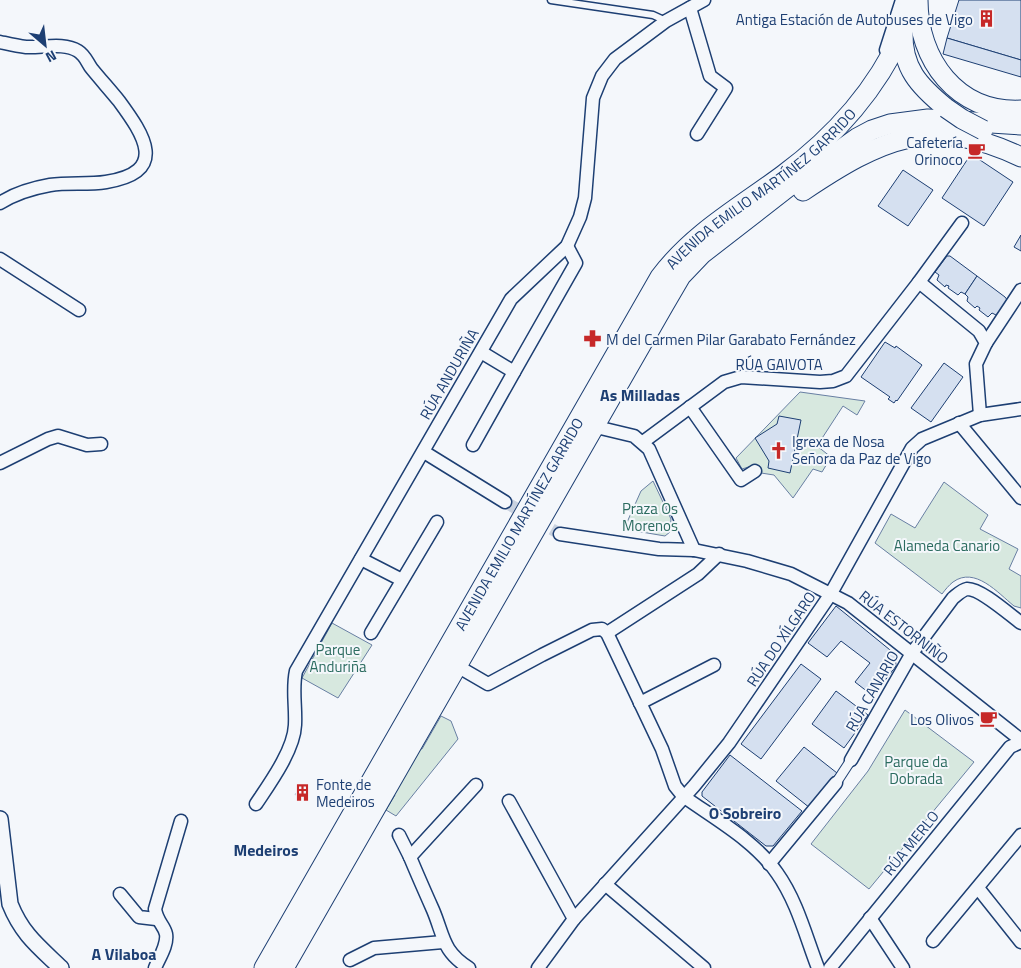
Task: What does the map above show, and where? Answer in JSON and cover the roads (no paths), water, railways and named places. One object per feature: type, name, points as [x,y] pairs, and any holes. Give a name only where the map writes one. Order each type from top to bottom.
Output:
[{"type":"main road","points":[[912,0],[903,31],[902,45],[912,74],[946,108],[1018,150]]},
{"type":"main road","points":[[918,0],[920,25],[927,48],[936,68],[956,90],[972,100],[994,107],[1021,110]]},
{"type":"main road","name":"AVENIDA EMILIO MARTÍNEZ GARRIDO","points":[[264,968],[657,283],[674,259],[699,235],[784,174],[844,122],[872,85],[903,31]]},
{"type":"main road","points":[[672,292],[690,266],[720,239],[834,154],[872,130],[890,124],[928,119],[1021,125]]},
{"type":"main road","points":[[672,292],[695,268],[718,249],[815,183],[873,150],[898,140],[915,136],[936,135],[977,140],[1018,150]]},
{"type":"main road","name":"AVENIDA EMILIO MARTÍNEZ GARRIDO","points":[[284,968],[672,292]]},
{"type":"street","points":[[872,85],[902,0]]},
{"type":"street","name":"RÚA ANDURIÑA","points":[[256,804],[285,759],[296,727],[294,683],[296,671],[512,299],[567,246],[580,217],[585,198],[593,98],[602,76],[615,59],[666,21],[699,2]]},
{"type":"street","points":[[696,134],[726,88],[710,76],[699,2]]},
{"type":"street","points":[[0,42],[25,47],[66,47],[77,50],[84,56],[90,68],[109,88],[137,126],[145,147],[146,160],[137,172],[123,178],[106,182],[49,185],[24,192],[0,204]]},
{"type":"street","name":"RÚA GAIVOTA","points":[[643,442],[724,382],[732,379],[741,377],[820,382],[840,379],[846,376],[962,223]]},
{"type":"street","points":[[473,444],[576,263],[567,246]]},
{"type":"street","points":[[0,259],[79,310]]},
{"type":"street","points":[[919,282],[979,331],[986,342]]},
{"type":"street","points":[[980,415],[976,364],[986,342],[1021,290]]},
{"type":"street","points":[[480,352],[514,372]]},
{"type":"street","points":[[690,407],[741,480],[755,470]]},
{"type":"street","name":"RÚA DO XÍLGARO","points":[[538,968],[574,919],[729,743],[830,595],[912,448],[922,439],[980,415],[1021,409]]},
{"type":"street","points":[[959,423],[1021,498]]},
{"type":"street","points":[[576,424],[627,433],[643,442],[649,449],[694,550]]},
{"type":"street","points":[[0,463],[48,439],[58,436],[88,445],[101,444]]},
{"type":"street","points":[[424,452],[505,502]]},
{"type":"street","points":[[371,634],[437,522]]},
{"type":"street","name":"RÚA ESTORNIÑO","points":[[560,534],[659,549],[694,550],[719,554],[791,574],[848,603],[1021,741]]},
{"type":"street","points":[[607,633],[698,574],[719,554]]},
{"type":"street","points":[[362,558],[402,580]]},
{"type":"street","name":"RÚA CANARIO","points":[[769,864],[836,783],[912,654],[953,598],[964,590],[970,589],[980,593],[1021,623]]},
{"type":"street","points":[[457,666],[488,684],[592,630],[602,630],[607,633],[662,749],[675,786],[683,796],[751,845],[777,873],[792,900],[818,968]]},
{"type":"street","points":[[640,703],[714,665]]},
{"type":"street","name":"RÚA MERLO","points":[[830,968],[1010,747],[1021,741]]},
{"type":"street","points":[[410,856],[476,785]]},
{"type":"street","points":[[509,801],[574,919]]},
{"type":"street","points":[[0,819],[10,904],[21,928],[32,942],[61,968]]},
{"type":"street","points":[[155,968],[165,945],[166,934],[156,919],[155,909],[182,821]]},
{"type":"street","points":[[932,941],[1021,835]]},
{"type":"street","points":[[399,836],[410,856],[434,913],[443,942],[460,962],[469,968]]},
{"type":"street","points":[[605,884],[704,968]]},
{"type":"street","points":[[978,888],[1021,942]]},
{"type":"street","points":[[120,894],[139,917],[156,919]]},
{"type":"street","points":[[870,918],[904,968]]},
{"type":"street","points":[[350,960],[374,948],[443,942]]},
{"type":"lane","points":[[551,0],[653,15],[666,21]]},
{"type":"tunnel","points":[[505,502],[560,534]]},
{"type":"place","name":"Antiga Estación de Autobuses de Vigo","points":[[987,19]]},
{"type":"place","name":"Cafetería Orinoco","points":[[977,151]]},
{"type":"place","name":"M del Carmen Pilar Garabato Fernández","points":[[592,339]]},
{"type":"place","name":"Igrexa de Nosa Señora da Paz de Vigo","points":[[778,450]]},
{"type":"place","name":"Los Olivos","points":[[988,719]]},
{"type":"place","name":"Fonte de Medeiros","points":[[302,793]]},
{"type":"district","name":"As Milladas","points":[[640,395]]},
{"type":"district","name":"O Sobreiro","points":[[745,813]]},
{"type":"district","name":"Medeiros","points":[[266,850]]},
{"type":"district","name":"A Vilaboa","points":[[124,954]]},
{"type":"park label","name":"Praza Os Morenos","points":[[650,516]]},
{"type":"park label","name":"Alameda Canario","points":[[947,545]]},
{"type":"park label","name":"Parque Anduriña","points":[[338,658]]},
{"type":"park label","name":"Parque da Dobrada","points":[[916,770]]}]
